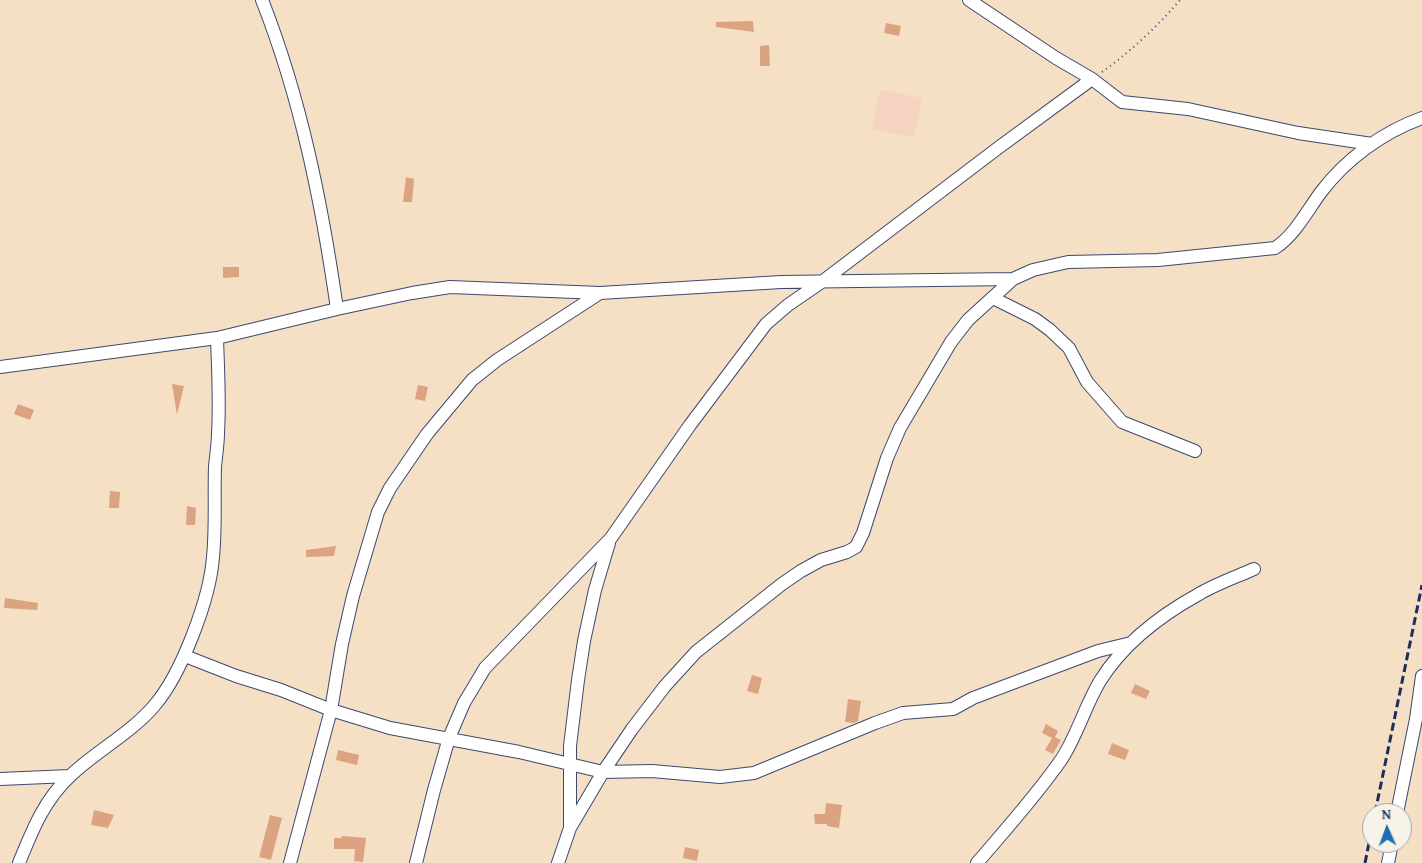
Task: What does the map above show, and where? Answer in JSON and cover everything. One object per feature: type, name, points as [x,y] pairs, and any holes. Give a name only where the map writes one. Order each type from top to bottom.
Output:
[{"type":"street","points":[[262,0],[276,34],[311,159],[337,309]]},
{"type":"street","points":[[969,0],[1117,98],[1128,103],[1188,109],[1298,133],[1372,144]]},
{"type":"street","points":[[416,863],[449,738],[464,703],[486,668],[611,538],[690,425],[766,324],[788,305],[823,281],[998,148],[1092,80]]},
{"type":"street","points":[[558,863],[570,828],[603,772],[632,729],[665,686],[696,652],[800,571],[821,560],[856,548],[863,533],[887,458],[900,428],[951,342],[968,320],[1013,279],[1032,270],[1068,262],[1158,260],[1275,248],[1288,237],[1343,166],[1372,144],[1403,125],[1422,118]]},
{"type":"street","points":[[0,367],[217,338],[337,309],[450,287],[600,292],[823,281],[1013,279]]},
{"type":"street","points":[[290,863],[331,710],[342,644],[360,568],[378,512],[390,488],[403,466],[472,380],[497,360],[600,292]]},
{"type":"street","points":[[993,298],[1035,319],[1057,336],[1069,348],[1087,382],[1122,422],[1195,451]]},
{"type":"street","points":[[19,863],[42,809],[54,792],[70,776],[126,733],[146,715],[163,694],[185,656],[207,593],[213,558],[215,466],[218,432],[217,338]]},
{"type":"street","points":[[570,828],[570,746],[584,641],[595,590],[611,538]]},
{"type":"street","points":[[977,863],[1042,786],[1062,757],[1100,682],[1131,643],[1174,608],[1200,593],[1254,569]]},
{"type":"street","points":[[185,656],[331,710],[390,728],[449,738],[603,772],[652,771],[720,777],[754,773],[891,717],[908,712],[953,709],[974,698],[1098,651],[1131,643]]},
{"type":"street","points":[[1399,803],[1416,719],[1422,676]]},
{"type":"street","points":[[0,779],[70,776]]},
{"type":"path","points":[[1092,80],[1137,44],[1165,18],[1180,0]]},
{"type":"shaded area","points":[[880,90],[922,98],[914,137],[872,129]]},
{"type":"building","points":[[753,21],[754,32],[716,27],[716,22]]},
{"type":"building","points":[[886,23],[901,26],[899,36],[884,33]]},
{"type":"building","points":[[769,45],[770,66],[760,66],[760,46]]},
{"type":"building","points":[[406,177],[414,179],[412,202],[403,202]]},
{"type":"building","points":[[223,267],[239,267],[239,277],[223,278]]},
{"type":"building","points":[[172,384],[184,386],[177,415]]},
{"type":"building","points":[[418,385],[428,387],[425,401],[415,399]]},
{"type":"building","points":[[18,404],[34,410],[30,420],[14,414]]},
{"type":"building","points":[[110,491],[120,492],[119,508],[109,508]]},
{"type":"building","points":[[187,506],[196,508],[195,525],[186,525]]},
{"type":"building","points":[[336,546],[334,556],[306,557],[306,550]]},
{"type":"building","points":[[5,598],[38,603],[37,610],[4,608]]},
{"type":"building","points":[[752,675],[762,678],[758,694],[747,691]]},
{"type":"building","points":[[1135,684],[1150,691],[1146,699],[1131,693]]},
{"type":"building","points":[[848,699],[861,701],[858,721],[854,723],[845,722]]},
{"type":"building","points":[[1046,724],[1058,731],[1055,737],[1061,740],[1053,754],[1045,750],[1052,738],[1042,733]]},
{"type":"building","points":[[1112,743],[1129,750],[1125,760],[1108,754]]},
{"type":"building","points":[[338,750],[359,755],[357,765],[336,760]]},
{"type":"building","points":[[826,803],[842,805],[839,828],[827,826],[827,824],[815,824],[814,814],[825,814]]},
{"type":"building","points":[[94,810],[114,815],[108,828],[91,825]]},
{"type":"building","points":[[270,815],[282,818],[271,860],[259,857]]},
{"type":"building","points":[[342,836],[366,838],[363,862],[354,861],[355,849],[334,849],[334,838],[341,838]]},
{"type":"building","points":[[685,847],[699,850],[697,861],[683,858]]},
{"type":"railway","points":[[1377,803],[1422,585]]},
{"type":"railway","points":[[1365,863],[1367,853]]}]
